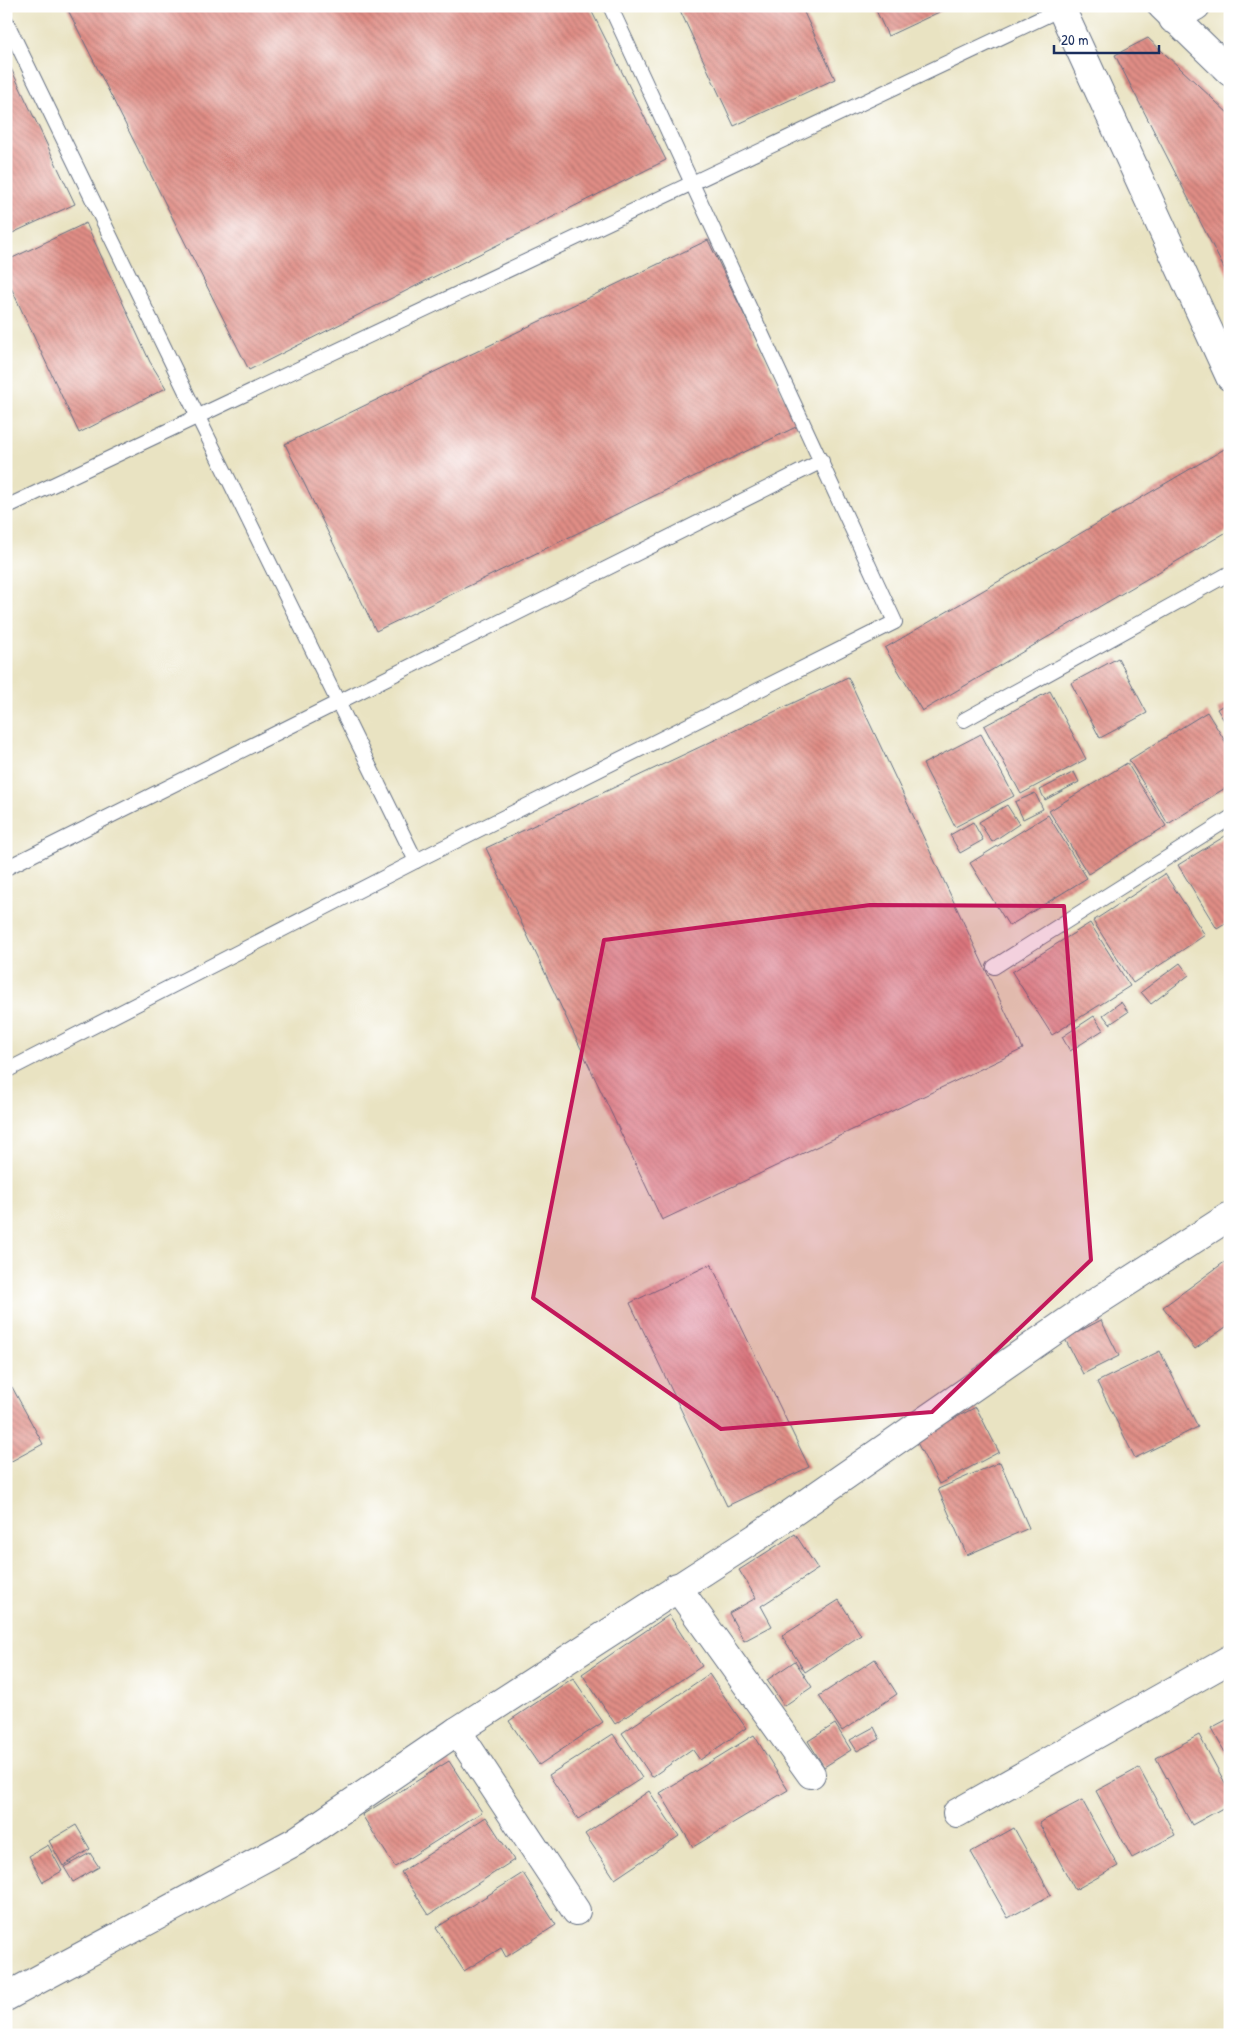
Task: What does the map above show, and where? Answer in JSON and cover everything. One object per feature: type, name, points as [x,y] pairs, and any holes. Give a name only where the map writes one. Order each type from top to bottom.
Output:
[{"type":"street","points":[[1063,7],[1230,377]]},
{"type":"street","points":[[1177,10],[1230,72]]},
{"type":"street","points":[[6,1997],[296,1841],[457,1731],[677,1587],[760,1536],[1087,1308],[1230,1216]]},
{"type":"street","points":[[677,1587],[812,1774]]},
{"type":"street","points":[[957,1813],[1230,1659]]},
{"type":"street","points":[[457,1731],[576,1911]]},
{"type":"lane","points":[[6,1072],[416,861],[895,622],[610,6]]},
{"type":"lane","points":[[6,507],[1063,7]]},
{"type":"lane","points":[[6,21],[416,861]]},
{"type":"lane","points":[[6,868],[822,461]]},
{"type":"lane","points":[[964,720],[1230,573]]},
{"type":"lane","points":[[994,967],[1230,818]]},
{"type":"highlighted area","points":[[870,905],[1064,906],[1091,1260],[932,1412],[721,1429],[533,1298],[604,940]]},
{"type":"building","points":[[66,6],[589,6],[666,160],[249,370]]},
{"type":"building","points":[[678,6],[801,6],[835,79],[734,126]]},
{"type":"building","points":[[874,6],[952,6],[888,36]]},
{"type":"building","points":[[1148,38],[1230,115],[1230,280],[1115,55]]},
{"type":"building","points":[[6,58],[75,204],[6,236]]},
{"type":"building","points":[[86,223],[150,362],[166,388],[79,433],[6,277],[6,261]]},
{"type":"building","points":[[708,240],[798,426],[376,631],[285,444]]},
{"type":"building","points":[[1226,448],[1230,453],[1230,530],[922,711],[885,648]]},
{"type":"building","points":[[1118,658],[1147,713],[1100,738],[1071,683]]},
{"type":"building","points":[[848,677],[1023,1049],[662,1220],[486,848]]},
{"type":"building","points":[[1050,691],[1086,759],[1021,794],[984,726]]},
{"type":"building","points":[[1230,701],[1230,730],[1217,709]]},
{"type":"building","points":[[1207,712],[1230,749],[1230,785],[1168,824],[1129,760]]},
{"type":"building","points":[[981,734],[1014,796],[955,827],[923,764]]},
{"type":"building","points":[[1127,763],[1166,826],[1088,874],[1049,811]]},
{"type":"building","points":[[1074,772],[1079,782],[1045,800],[1040,790]]},
{"type":"building","points":[[1035,793],[1043,809],[1023,819],[1015,802]]},
{"type":"building","points":[[1007,805],[1019,824],[992,842],[979,822]]},
{"type":"building","points":[[1048,815],[1087,878],[1009,926],[970,863]]},
{"type":"building","points":[[973,822],[983,840],[960,853],[950,835]]},
{"type":"building","points":[[1230,833],[1230,921],[1217,929],[1178,865]]},
{"type":"building","points":[[1165,874],[1205,935],[1133,983],[1093,921]]},
{"type":"building","points":[[1090,923],[1130,986],[1052,1035],[1012,972]]},
{"type":"building","points":[[1180,963],[1189,975],[1151,1004],[1141,992]]},
{"type":"building","points":[[1121,1002],[1128,1012],[1110,1024],[1103,1015]]},
{"type":"building","points":[[1094,1016],[1103,1030],[1070,1051],[1062,1037]]},
{"type":"building","points":[[1230,1258],[1230,1324],[1195,1349],[1163,1307]]},
{"type":"building","points":[[711,1264],[809,1467],[727,1506],[630,1303]]},
{"type":"building","points":[[1101,1320],[1119,1356],[1083,1374],[1065,1339]]},
{"type":"building","points":[[1160,1351],[1198,1427],[1135,1458],[1097,1382]]},
{"type":"building","points":[[12,1387],[43,1444],[6,1464],[6,1390]]},
{"type":"building","points":[[976,1407],[999,1452],[939,1484],[915,1439]]},
{"type":"building","points":[[1000,1462],[1029,1528],[967,1555],[938,1489]]},
{"type":"building","points":[[795,1534],[818,1569],[761,1606],[772,1626],[744,1641],[729,1613],[756,1598],[739,1570]]},
{"type":"building","points":[[839,1600],[861,1635],[805,1672],[782,1636]]},
{"type":"building","points":[[669,1615],[702,1666],[615,1724],[582,1674]]},
{"type":"building","points":[[875,1659],[897,1694],[842,1731],[819,1696]]},
{"type":"building","points":[[795,1661],[812,1687],[784,1706],[767,1680]]},
{"type":"building","points":[[709,1674],[746,1728],[700,1760],[692,1749],[652,1777],[622,1733]]},
{"type":"building","points":[[573,1678],[603,1722],[539,1765],[509,1721]]},
{"type":"building","points":[[1230,1718],[1230,1761],[1211,1728]]},
{"type":"building","points":[[835,1724],[851,1750],[824,1767],[808,1741]]},
{"type":"building","points":[[874,1727],[880,1739],[857,1751],[850,1740]]},
{"type":"building","points":[[613,1734],[642,1778],[578,1819],[549,1775]]},
{"type":"building","points":[[754,1735],[788,1790],[693,1847],[660,1793]]},
{"type":"building","points":[[1199,1735],[1230,1792],[1230,1804],[1192,1825],[1156,1758]]},
{"type":"building","points":[[449,1761],[482,1812],[395,1867],[362,1815]]},
{"type":"building","points":[[1139,1768],[1175,1835],[1132,1858],[1096,1791]]},
{"type":"building","points":[[649,1791],[679,1836],[615,1879],[585,1834]]},
{"type":"building","points":[[1082,1800],[1118,1866],[1075,1890],[1039,1823]]},
{"type":"building","points":[[486,1817],[514,1860],[429,1915],[401,1872]]},
{"type":"building","points":[[76,1825],[90,1849],[63,1866],[49,1841]]},
{"type":"building","points":[[1014,1828],[1051,1895],[1008,1918],[971,1852]]},
{"type":"building","points":[[48,1845],[62,1871],[43,1882],[29,1856]]},
{"type":"building","points":[[90,1853],[99,1867],[73,1882],[64,1867]]},
{"type":"building","points":[[523,1873],[556,1925],[506,1957],[501,1948],[464,1971],[436,1928]]}]
